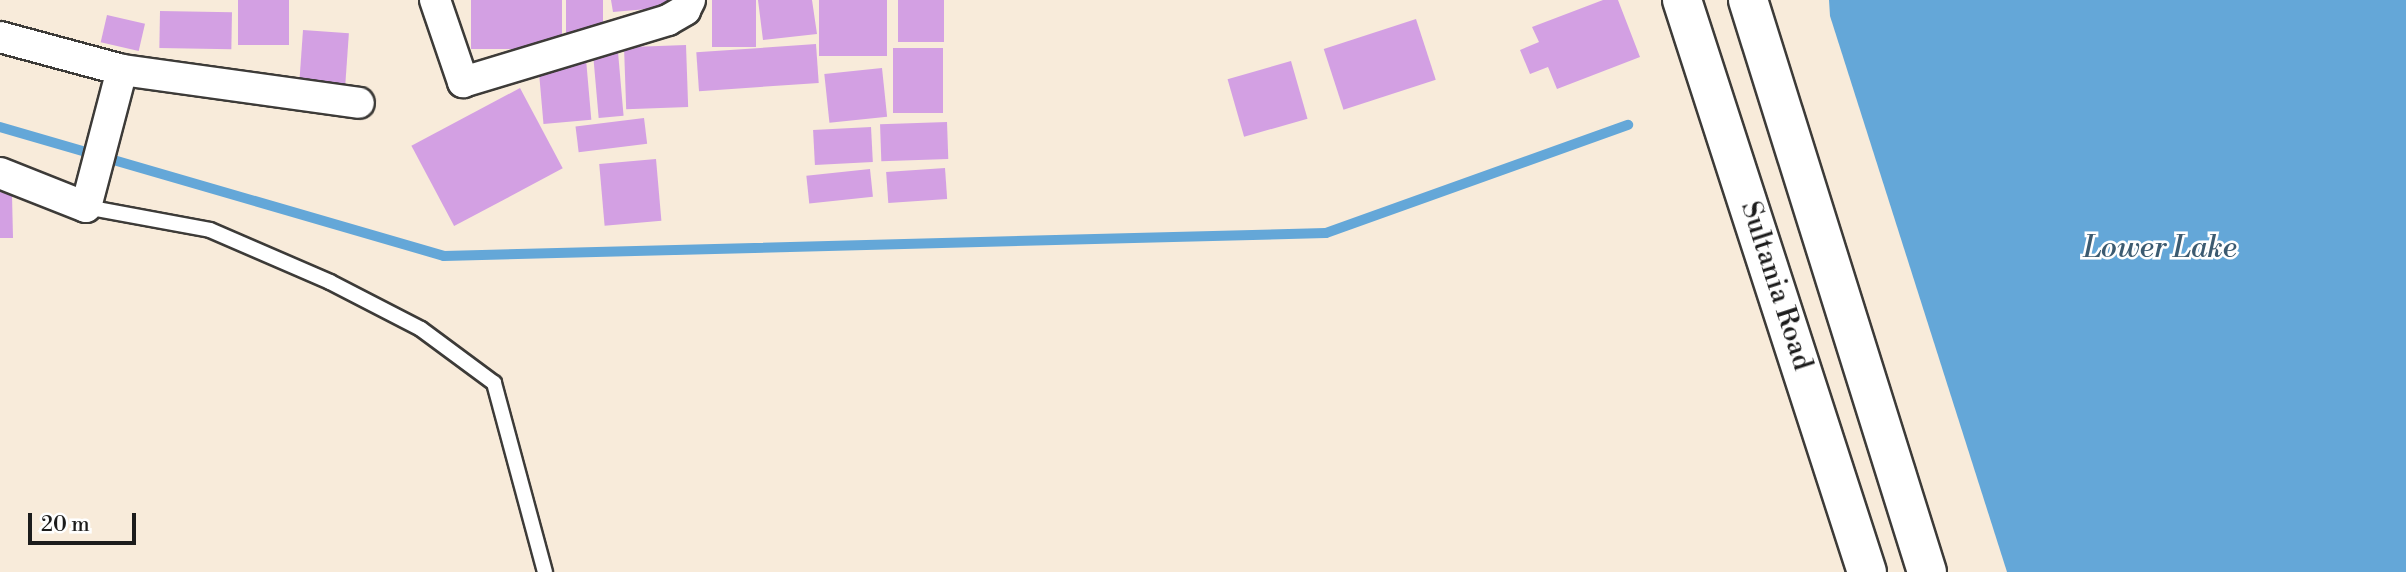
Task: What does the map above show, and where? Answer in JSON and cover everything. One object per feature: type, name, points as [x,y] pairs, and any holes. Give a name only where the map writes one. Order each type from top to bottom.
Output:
[{"type":"main road","name":"Sultania Road","points":[[1682,0],[1867,572]]},
{"type":"main road","name":"Sultania Road","points":[[1748,0],[1927,572]]},
{"type":"street","points":[[435,0],[463,82],[668,20],[685,10],[690,0]]},
{"type":"street","points":[[0,37],[120,79],[359,103]]},
{"type":"street","points":[[0,173],[88,198],[120,79]]},
{"type":"lane","points":[[88,198],[209,230],[330,282],[421,329],[494,383],[545,572]]},
{"type":"water","name":"Lower Lake","points":[[1829,0],[2406,0],[2406,572],[2007,572],[1830,16]]},
{"type":"building","points":[[238,0],[289,0],[289,45],[238,45]]},
{"type":"building","points":[[471,0],[562,0],[562,49],[471,49]]},
{"type":"building","points":[[566,0],[603,0],[603,35],[566,35]]},
{"type":"building","points":[[611,0],[670,0],[670,7],[613,12]]},
{"type":"building","points":[[712,0],[756,0],[756,47],[712,47]]},
{"type":"building","points":[[758,0],[812,0],[817,34],[763,40]]},
{"type":"building","points":[[819,0],[887,0],[887,56],[819,56]]},
{"type":"building","points":[[898,0],[944,0],[944,42],[898,42]]},
{"type":"building","points":[[1603,0],[1618,0],[1640,57],[1557,89],[1548,67],[1530,74],[1520,50],[1539,42],[1532,27]]},
{"type":"building","points":[[160,11],[232,12],[231,49],[159,48]]},
{"type":"building","points":[[107,15],[145,24],[139,51],[101,42]]},
{"type":"building","points":[[1416,19],[1436,80],[1344,110],[1324,49]]},
{"type":"building","points":[[303,30],[349,33],[345,86],[299,83]]},
{"type":"building","points":[[816,44],[819,83],[699,91],[696,52]]},
{"type":"building","points":[[686,45],[688,107],[626,109],[624,47]]},
{"type":"building","points":[[893,48],[943,48],[943,113],[893,113]]},
{"type":"building","points":[[618,52],[624,116],[599,118],[593,54]]},
{"type":"building","points":[[586,59],[591,120],[543,124],[538,63]]},
{"type":"building","points":[[1291,61],[1308,119],[1244,137],[1228,79]]},
{"type":"building","points":[[882,68],[887,117],[829,123],[824,74]]},
{"type":"building","points":[[520,88],[563,168],[454,226],[411,146]]},
{"type":"building","points":[[644,118],[647,144],[579,152],[576,126]]},
{"type":"building","points":[[947,122],[948,159],[881,161],[880,124]]},
{"type":"building","points":[[871,127],[873,162],[815,165],[813,130]]},
{"type":"building","points":[[656,159],[661,221],[605,226],[599,164]]},
{"type":"building","points":[[945,168],[947,199],[888,203],[886,172]]},
{"type":"building","points":[[870,169],[873,197],[809,204],[806,176]]},
{"type":"building","points":[[0,192],[12,195],[13,238],[0,238]]},
{"type":"waterway","points":[[0,127],[444,256],[1326,233],[1628,125]]}]
